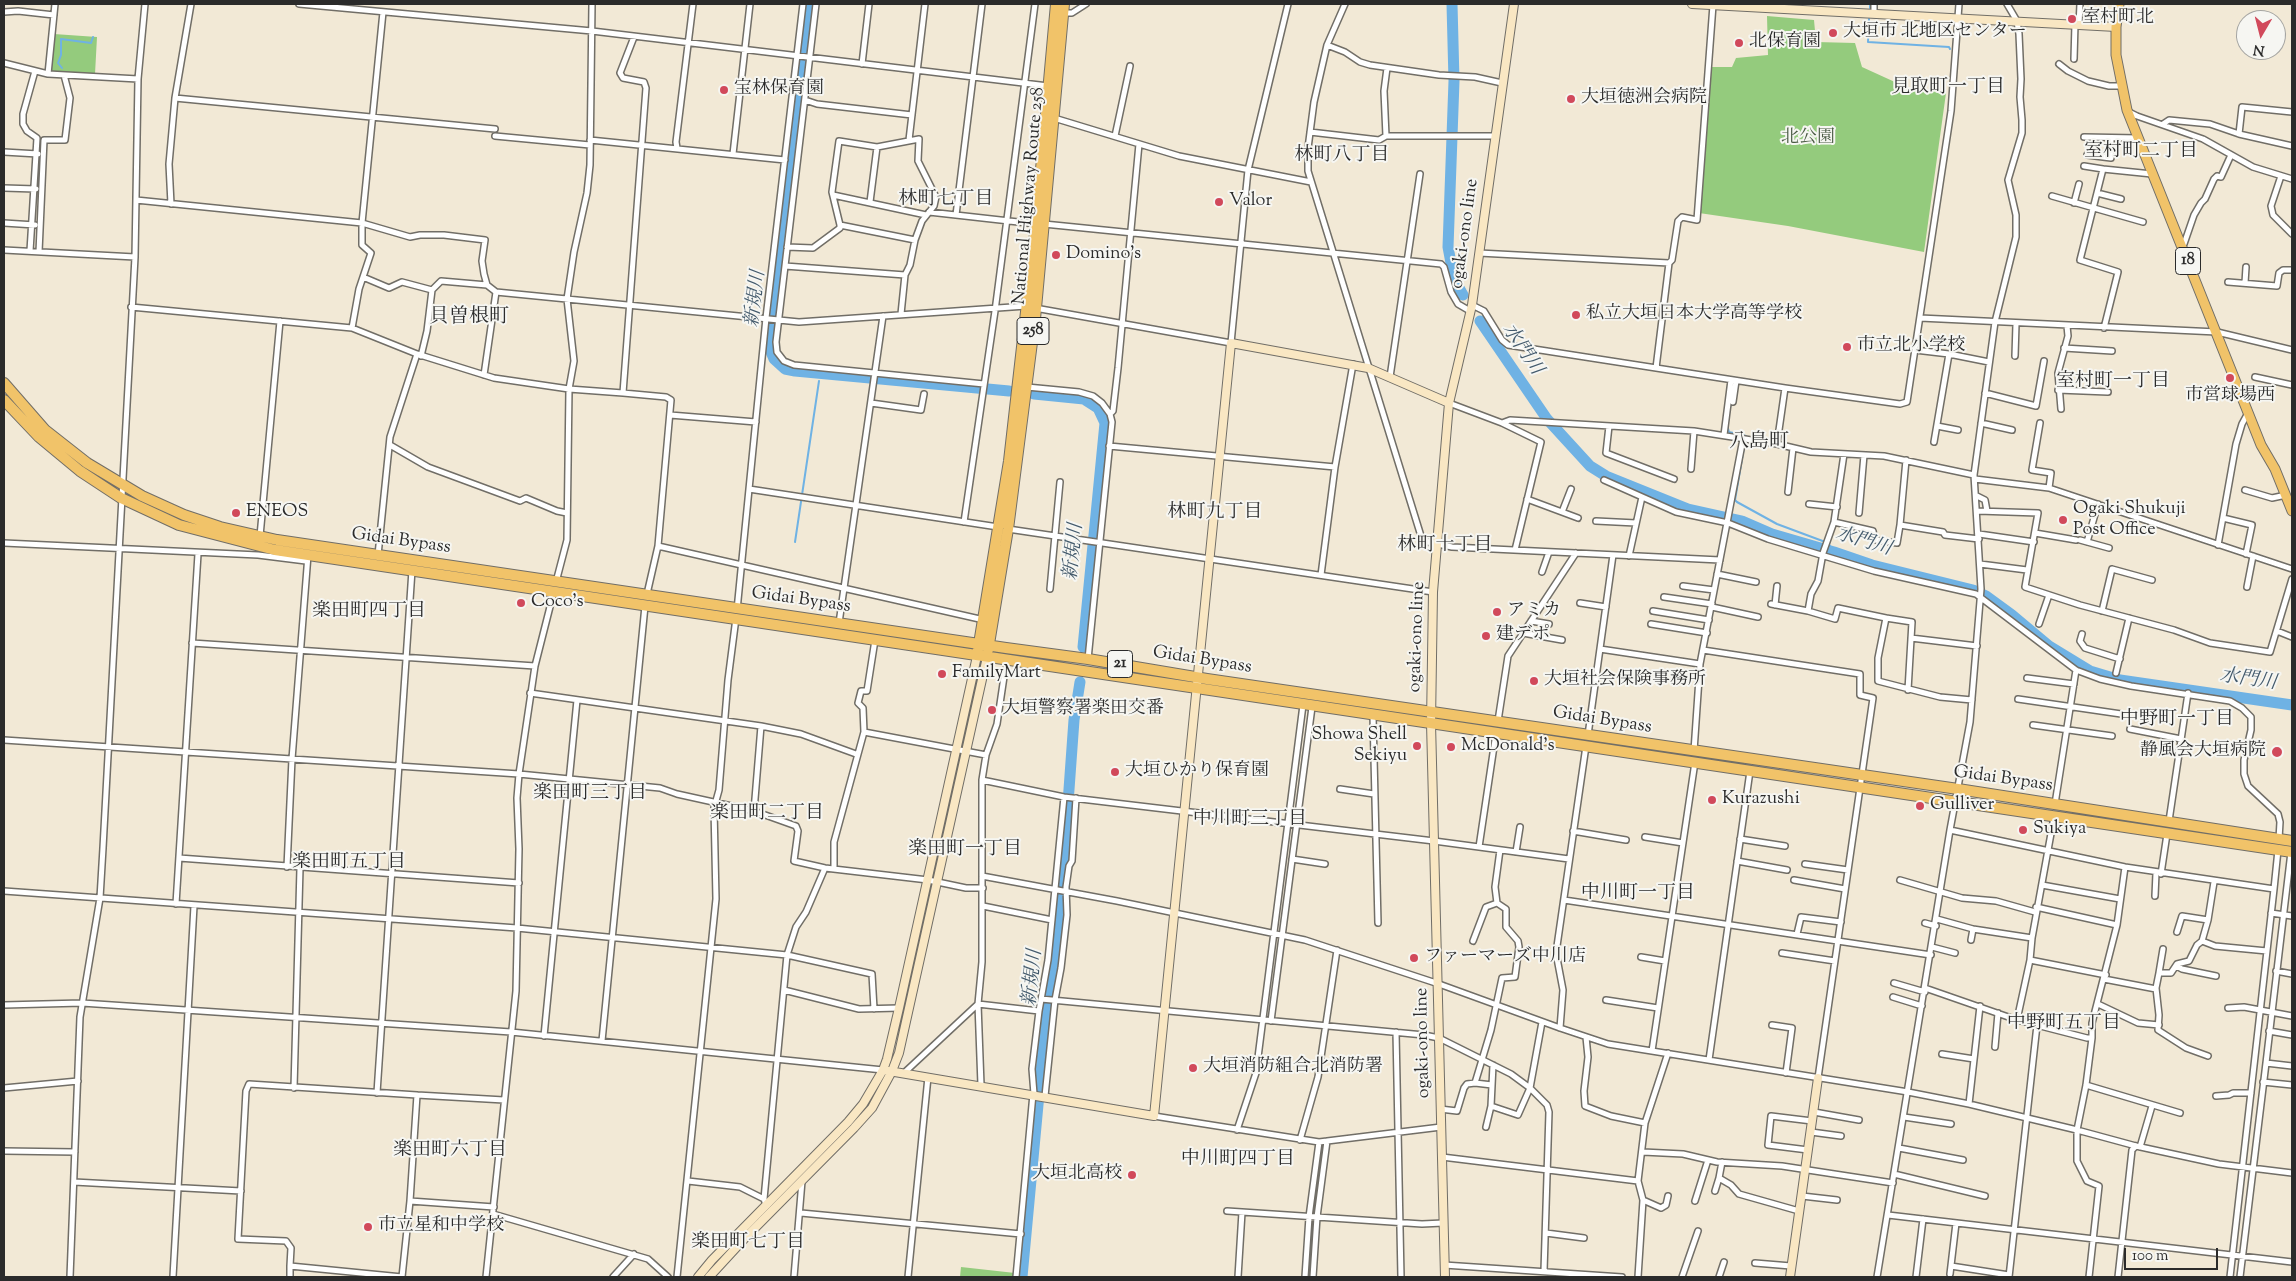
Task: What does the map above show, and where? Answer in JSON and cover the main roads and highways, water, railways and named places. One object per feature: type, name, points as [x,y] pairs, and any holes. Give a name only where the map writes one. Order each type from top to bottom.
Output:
[{"type":"highway","name":"National Highway Route 258","points":[[1040,224],[1048,86],[1059,8]]},
{"type":"highway","name":"National Highway Route 258","points":[[984,645],[984,620],[1004,528],[1054,118],[1059,8]]},
{"type":"highway","name":"National Highway Route 258","points":[[982,656],[1027,387],[1031,307]]},
{"type":"highway","name":"Gidai Bypass","points":[[4,384],[46,430],[87,463],[122,485],[184,516],[260,536],[557,581],[735,619],[1373,716],[1496,733],[1694,751],[2285,839]]},
{"type":"highway","name":"Gidai Bypass","points":[[4,400],[39,437],[80,472],[121,498],[179,525],[307,558],[412,570],[554,592],[737,608],[1088,659],[1498,722],[1587,741],[1750,771],[2285,851]]},
{"type":"main road","name":"ogaki-ono line","points":[[1445,1277],[1431,723],[1433,592],[1449,403],[1471,308],[1514,4]]},
{"type":"main road","points":[[1692,4],[2116,27]]},
{"type":"main road","name":"18","points":[[2119,4],[2116,27],[2116,55],[2127,110],[2261,445],[2275,470],[2292,511]]},
{"type":"main road","points":[[882,1070],[905,1072],[1154,1116],[1231,343],[1368,368],[1449,403]]},
{"type":"main road","points":[[710,1277],[725,1258],[872,1108],[892,1071],[899,1053],[937,882],[982,656]]},
{"type":"main road","points":[[698,1277],[765,1203],[848,1122],[863,1104],[882,1070],[887,1059],[928,880],[962,749]]},
{"type":"main road","points":[[1790,1277],[1818,1078]]},
{"type":"waterway","name":"新規川","points":[[809,4],[769,347],[774,359],[785,369],[795,371],[1009,391]]},
{"type":"waterway","name":"水門川","points":[[1452,4],[1454,81],[1448,247],[1454,279],[1463,295]]},
{"type":"waterway","points":[[1869,19],[1868,42],[1949,47],[1950,49]]},
{"type":"waterway","points":[[62,68],[58,63],[61,55],[61,39],[91,43],[93,37]]},
{"type":"waterway","name":"水門川","points":[[1480,321],[1547,419],[1590,466],[1606,476],[1688,509],[1742,521],[1772,534],[1872,565],[1973,590],[1986,596],[2012,615],[2049,646],[2090,671],[2120,680],[2292,705]]},
{"type":"waterway","points":[[795,542],[819,381]]},
{"type":"waterway","name":"新規川","points":[[1034,394],[1084,399],[1098,408],[1105,423],[1083,647]]},
{"type":"waterway","points":[[1729,413],[1731,403]]},
{"type":"waterway","points":[[1727,425],[1729,432],[1746,436]]},
{"type":"waterway","points":[[1745,441],[1735,500],[1777,524],[1828,543],[1834,552]]},
{"type":"waterway","name":"新規川","points":[[1022,1277],[1048,997],[1054,964],[1074,720],[1080,682]]},
{"type":"place","name":"室村町北","points":[[2072,19]]},
{"type":"place","name":"大垣市 北地区センター","points":[[1833,33]]},
{"type":"place","name":"北保育園","points":[[1739,43]]},
{"type":"place","name":"宝林保育園","points":[[724,90]]},
{"type":"place","name":"大垣徳洲会病院","points":[[1571,99]]},
{"type":"place","name":"Valor","points":[[1219,202]]},
{"type":"place","name":"Domino's","points":[[1056,255]]},
{"type":"place","name":"私立大垣日本大学高等学校","points":[[1576,315]]},
{"type":"place","name":"市立北小学校","points":[[1847,347]]},
{"type":"place","name":"市営球場西","points":[[2230,378]]},
{"type":"place","name":"ENEOS","points":[[236,513]]},
{"type":"place","name":"Ogaki Shukuji Post Office","points":[[2063,520]]},
{"type":"place","name":"Coco's","points":[[521,603]]},
{"type":"place","name":"アミカ","points":[[1497,612]]},
{"type":"place","name":"建デポ","points":[[1486,636]]},
{"type":"place","name":"FamilyMart","points":[[942,674]]},
{"type":"place","name":"大垣社会保険事務所","points":[[1534,681]]},
{"type":"place","name":"大垣警察署楽田交番","points":[[992,710]]},
{"type":"place","name":"Showa Shell Sekiyu","points":[[1417,746]]},
{"type":"place","name":"McDonald's","points":[[1451,747]]},
{"type":"place","name":"静風会大垣病院","points":[[2277,752]]},
{"type":"place","name":"大垣ひかり保育園","points":[[1115,772]]},
{"type":"place","name":"Kurazushi","points":[[1712,800]]},
{"type":"place","name":"Gulliver","points":[[1920,806]]},
{"type":"place","name":"Sukiya","points":[[2023,830]]},
{"type":"place","name":"ファーマーズ中川店","points":[[1414,958]]},
{"type":"place","name":"大垣消防組合北消防署","points":[[1193,1068]]},
{"type":"place","name":"大垣北高校","points":[[1132,1175]]},
{"type":"place","name":"市立星和中学校","points":[[368,1227]]},
{"type":"district","name":"見取町一丁目","points":[[1948,89]]},
{"type":"district","name":"室村町二丁目","points":[[2141,153]]},
{"type":"district","name":"林町八丁目","points":[[1342,157]]},
{"type":"district","name":"林町七丁目","points":[[946,201]]},
{"type":"district","name":"貝曽根町","points":[[469,319]]},
{"type":"district","name":"室村町一丁目","points":[[2113,383]]},
{"type":"district","name":"八島町","points":[[1759,444]]},
{"type":"district","name":"林町九丁目","points":[[1215,514]]},
{"type":"district","name":"林町十丁目","points":[[1445,547]]},
{"type":"district","name":"楽田町四丁目","points":[[369,613]]},
{"type":"district","name":"中野町一丁目","points":[[2177,721]]},
{"type":"district","name":"楽田町三丁目","points":[[590,795]]},
{"type":"district","name":"楽田町二丁目","points":[[767,815]]},
{"type":"district","name":"中川町三丁目","points":[[1250,821]]},
{"type":"district","name":"楽田町一丁目","points":[[965,851]]},
{"type":"district","name":"楽田町五丁目","points":[[349,864]]},
{"type":"district","name":"中川町一丁目","points":[[1638,895]]},
{"type":"district","name":"中野町五丁目","points":[[2064,1025]]},
{"type":"district","name":"楽田町六丁目","points":[[450,1152]]},
{"type":"district","name":"中川町四丁目","points":[[1238,1161]]},
{"type":"district","name":"楽田町七丁目","points":[[748,1244]]},
{"type":"park label","name":"北公園","points":[[1808,139]]}]
